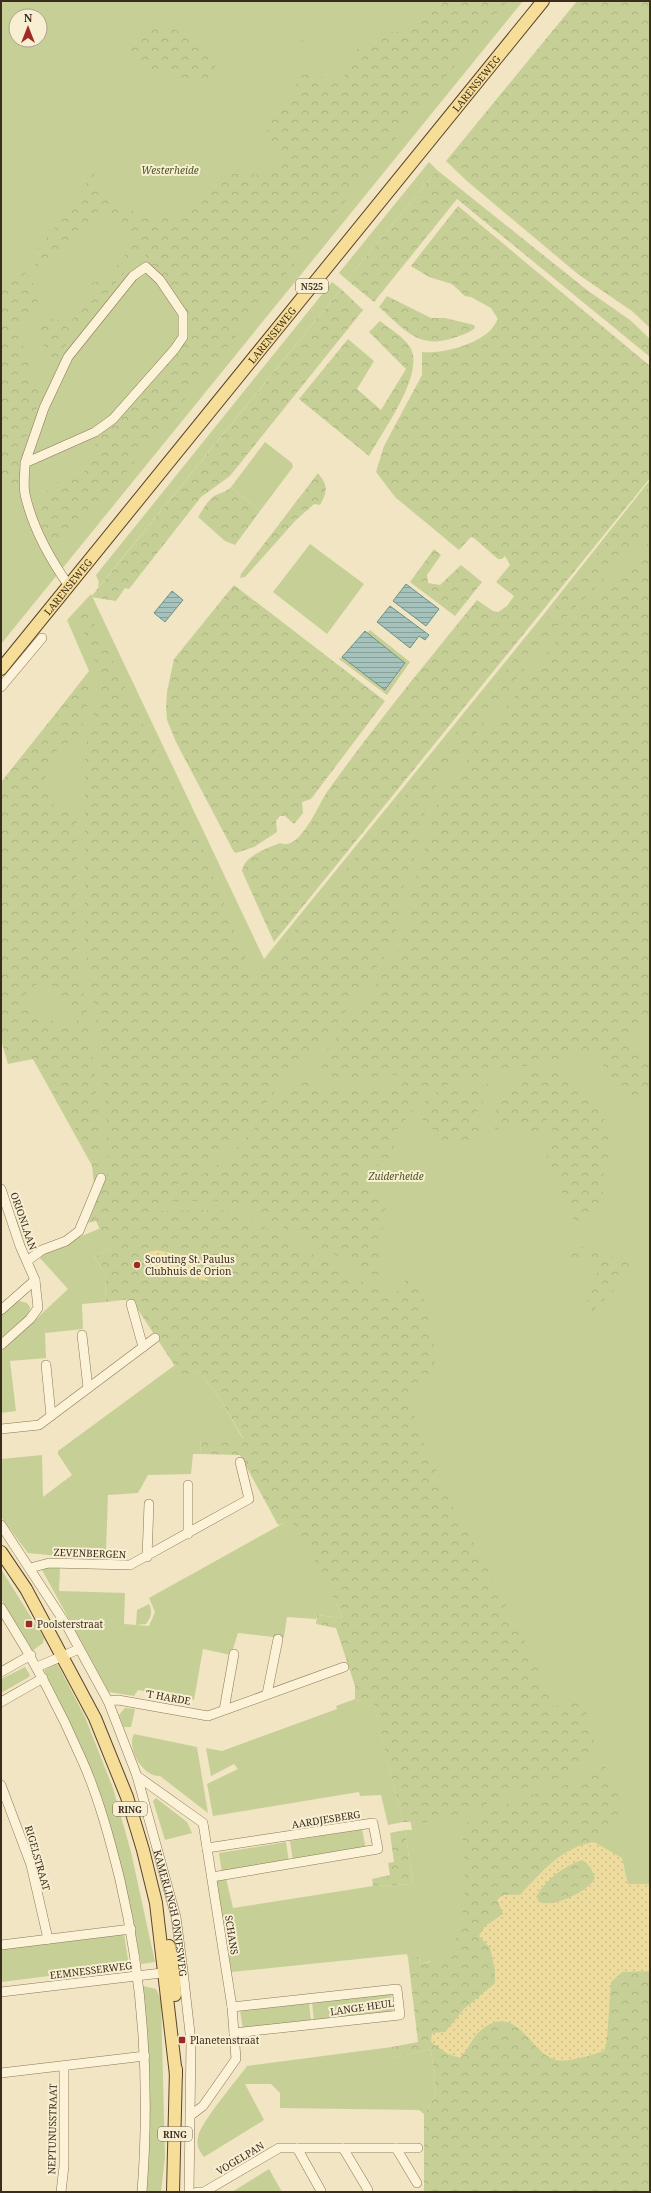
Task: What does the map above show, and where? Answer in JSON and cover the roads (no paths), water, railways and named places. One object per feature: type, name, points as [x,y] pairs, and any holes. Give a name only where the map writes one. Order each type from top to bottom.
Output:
[{"type":"main road","name":"LARENSEWEG","points":[[1,669],[543,1]]},
{"type":"main road","name":"KAMERLINGH ONNESWEG","points":[[1,1552],[26,1589],[52,1622],[71,1653],[91,1698],[95,1718],[127,1797],[143,1850],[174,1972],[176,2075],[173,2192]]},
{"type":"street","points":[[25,463],[95,432],[113,418],[174,350],[183,337],[183,314],[160,280],[146,267],[133,276],[68,357],[44,408],[25,463],[25,493],[29,509],[57,569],[69,586]]},
{"type":"street","points":[[1,687],[42,638]]},
{"type":"street","name":"ORIONLAAN","points":[[27,1261],[42,1250],[66,1241],[79,1231],[101,1178]]},
{"type":"street","name":"ORIONLAAN","points":[[1,1189],[35,1280],[38,1308],[30,1319],[1,1345]]},
{"type":"street","points":[[1,1310],[35,1280]]},
{"type":"street","points":[[131,1304],[143,1347]]},
{"type":"street","points":[[82,1334],[88,1388]]},
{"type":"street","points":[[1,1429],[39,1425],[155,1338]]},
{"type":"street","points":[[46,1365],[51,1416]]},
{"type":"street","name":"ZEVENBERGEN","points":[[30,1568],[49,1563],[130,1566],[249,1499],[240,1462]]},
{"type":"street","points":[[188,1485],[188,1534]]},
{"type":"street","points":[[147,1557],[149,1504]]},
{"type":"street","name":"KAMERLINGH ONNESWEG","points":[[1,1525],[30,1568],[71,1653],[108,1701],[137,1776],[176,1917],[174,1972],[190,2042],[191,2114],[189,2192]]},
{"type":"street","points":[[1,1608],[31,1655],[83,1761],[109,1837],[131,1929],[138,1975],[145,2056],[145,2157],[142,2192]]},
{"type":"street","points":[[267,1694],[278,1638]]},
{"type":"street","points":[[37,1667],[52,1659],[71,1653]]},
{"type":"street","points":[[224,1710],[234,1654]]},
{"type":"street","points":[[1,1672],[31,1655]]},
{"type":"street","name":"'T HARDE","points":[[108,1701],[131,1702],[208,1716],[344,1667]]},
{"type":"street","points":[[1,1702],[43,1678]]},
{"type":"street","name":"SCHANS","points":[[137,1776],[203,1823],[208,1848],[232,2007],[236,2059],[204,2106],[191,2114]]},
{"type":"street","name":"RIGELSTRAAT","points":[[1,1785],[30,1865],[48,1939]]},
{"type":"street","name":"AARDJESBERG","points":[[208,1848],[373,1823],[378,1849],[212,1877]]},
{"type":"street","points":[[1,1945],[131,1929]]},
{"type":"street","name":"EEMNESSERWEG","points":[[1,1992],[174,1972]]},
{"type":"street","name":"LANGE HEUL","points":[[232,2007],[397,1989],[400,2015],[234,2033]]},
{"type":"street","points":[[1,2073],[145,2056]]},
{"type":"street","name":"NEPTUNUSSTRAAT","points":[[61,2192],[64,2166],[64,2066]]},
{"type":"street","name":"VOGELPAN","points":[[196,2192],[204,2192],[279,2148],[418,2148]]},
{"type":"street","points":[[297,2148],[321,2191]]},
{"type":"street","points":[[343,2148],[368,2190]]},
{"type":"street","points":[[396,2148],[417,2183]]},
{"type":"water","points":[[406,584],[439,609],[426,626],[393,601]]},
{"type":"water","points":[[172,591],[183,600],[165,622],[154,613]]},
{"type":"water","points":[[390,606],[429,635],[425,640],[419,636],[410,648],[377,622]]},
{"type":"water","points":[[365,631],[405,663],[385,690],[342,657]]},
{"type":"place","name":"Scouting St. Paulus Clubhuis de Orion","points":[[137,1265]]},
{"type":"place","name":"Poolsterstraat","points":[[29,1624]]},
{"type":"place","name":"Planetenstraat","points":[[182,2040]]},
{"type":"park label","name":"Westerheide","points":[[170,170]]},
{"type":"park label","name":"Zuiderheide","points":[[396,1176]]}]
